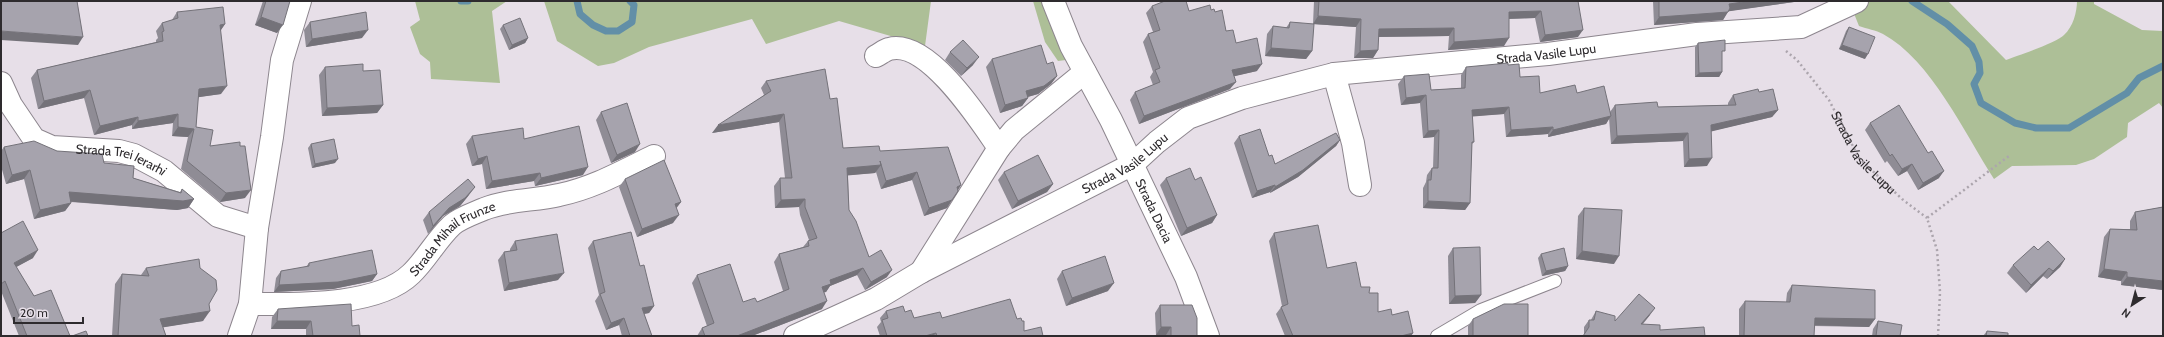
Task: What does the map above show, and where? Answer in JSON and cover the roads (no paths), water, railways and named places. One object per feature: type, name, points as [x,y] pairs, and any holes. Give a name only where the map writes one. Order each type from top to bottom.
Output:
[{"type":"street","points":[[239,336],[250,304],[257,228],[272,137],[282,60],[300,1]]},
{"type":"street","name":"Strada Dacia","points":[[1053,1],[1071,46],[1133,164],[1186,277],[1208,336]]},
{"type":"street","name":"Strada Vasile Lupu","points":[[795,336],[876,299],[921,272],[1133,164],[1157,142],[1188,118],[1242,98],[1334,74],[1548,54],[1697,34],[1800,26],[1857,1]]},
{"type":"street","points":[[876,56],[890,48],[910,50],[930,63],[950,81],[969,104],[999,148]]},
{"type":"street","name":"Strada Vasile Lupu","points":[[921,272],[999,148],[1014,130],[1085,72]]},
{"type":"street","points":[[1334,74],[1352,143],[1360,185]]},
{"type":"street","name":"Strada Trei Ierarhi","points":[[1,83],[11,105],[34,140],[52,148],[119,151],[134,155],[164,171],[218,216],[257,228]]},
{"type":"street","name":"Strada Mihail Frunze","points":[[250,304],[308,304],[346,300],[383,290],[400,283],[411,274],[453,224],[487,208],[517,201],[558,196],[591,187],[654,156]]},
{"type":"lane","points":[[1437,336],[1481,310],[1555,281]]},
{"type":"waterway","points":[[461,1],[468,1]]},
{"type":"waterway","points":[[577,1],[580,14],[593,25],[606,31],[618,31],[632,22],[634,5],[630,1]]},
{"type":"waterway","points":[[1912,1],[1947,24],[1972,46],[1979,62],[1980,73],[1974,84],[1981,103],[2015,123],[2036,128],[2069,128],[2127,93],[2139,78],[2163,66]]}]
